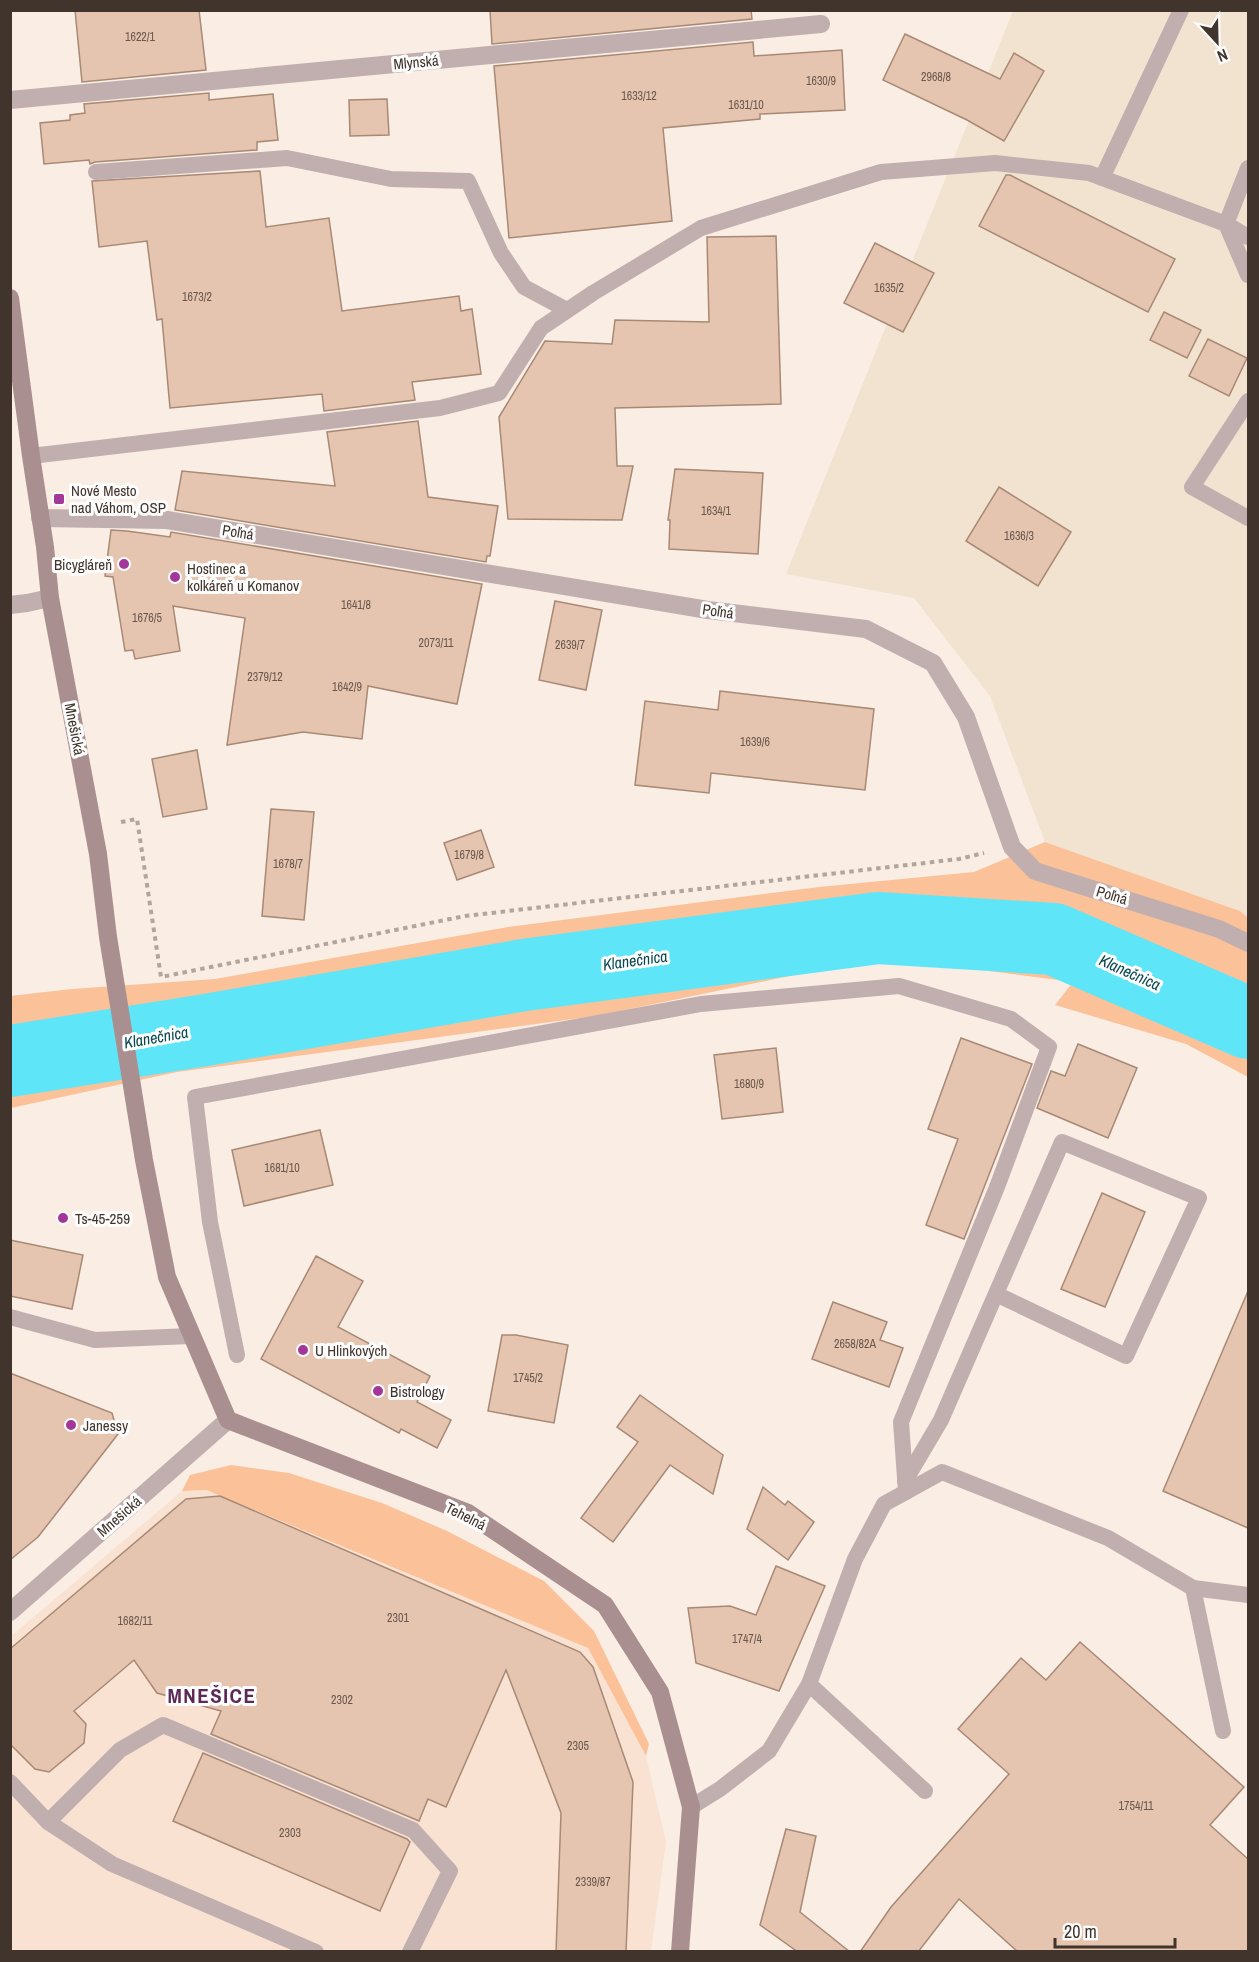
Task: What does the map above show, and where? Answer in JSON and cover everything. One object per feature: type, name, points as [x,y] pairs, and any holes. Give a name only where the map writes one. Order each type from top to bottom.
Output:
[{"type":"street","name":"Mlynská","points":[[10,100],[821,24]]},
{"type":"street","name":"Mnešická","points":[[10,298],[50,598],[98,854],[108,937],[144,1160],[167,1277],[190,1336]]},
{"type":"street","name":"Poľná","points":[[40,518],[167,520],[708,610],[866,629],[933,663],[966,717],[1012,847],[1035,871],[1219,929],[1248,943]]},
{"type":"street","points":[[10,604],[50,598]]},
{"type":"street","points":[[190,1336],[228,1420]]},
{"type":"street","name":"Mnešická","points":[[10,1612],[228,1420]]},
{"type":"street","name":"Tehelná","points":[[228,1420],[468,1513],[605,1605],[660,1692],[691,1807],[680,1952]]},
{"type":"lane","points":[[1102,178],[1181,10]]},
{"type":"lane","points":[[96,172],[287,158],[391,179],[468,181],[501,254],[524,287],[567,310]]},
{"type":"lane","points":[[31,456],[440,408],[499,393],[541,328],[701,228],[881,172],[995,163],[1089,173],[1226,224],[1248,237]]},
{"type":"lane","points":[[1248,168],[1226,224],[1248,275]]},
{"type":"lane","points":[[1248,401],[1192,487],[1248,518]]},
{"type":"lane","points":[[237,1355],[210,1222],[195,1097],[701,1004],[899,986],[1011,1019],[1049,1047],[997,1187],[901,1422],[905,1486]]},
{"type":"lane","points":[[905,1486],[941,1420],[1062,1142],[1199,1198],[1126,1356],[996,1294]]},
{"type":"lane","points":[[10,1317],[95,1340],[190,1336]]},
{"type":"lane","points":[[691,1807],[720,1789],[769,1751],[809,1684],[855,1559],[884,1504],[905,1486],[942,1472],[1108,1538],[1192,1588],[1248,1595]]},
{"type":"lane","points":[[1192,1588],[1222,1731]]},
{"type":"lane","points":[[809,1684],[925,1791]]},
{"type":"lane","points":[[48,1822],[120,1750],[163,1725],[413,1830],[450,1871],[410,1952]]},
{"type":"lane","points":[[10,1782],[48,1822],[112,1864],[316,1952]]},
{"type":"path","points":[[114,823],[137,819],[161,977],[465,916],[959,859],[1012,847]]},
{"type":"shaded area","points":[[1013,11],[1248,11],[1248,918],[1240,911],[1045,842],[990,696],[914,598],[786,574]]},
{"type":"shaded area","points":[[1045,842],[1240,911],[1248,918],[1248,1077],[1186,1044],[1055,1005],[1073,982],[881,957],[596,1016],[177,1072],[11,1108],[10,996],[72,989],[215,979],[508,927],[819,887],[974,872]]},
{"type":"shaded area","points":[[231,1465],[289,1473],[382,1503],[447,1531],[544,1581],[594,1631],[649,1744],[646,1756],[588,1648],[206,1490],[182,1491],[190,1475]]},
{"type":"shaded area","points":[[205,1490],[588,1648],[646,1756],[666,1842],[651,1951],[11,1951],[10,1637],[182,1491]]},
{"type":"building","points":[[75,10],[199,10],[206,70],[82,82]]},
{"type":"building","points":[[490,10],[751,10],[752,19],[492,44]]},
{"type":"building","points":[[905,34],[1000,79],[1014,53],[1044,71],[1004,141],[967,120],[883,80]]},
{"type":"building","points":[[753,42],[754,56],[842,50],[845,110],[760,114],[760,119],[663,128],[672,221],[509,238],[494,66]]},
{"type":"building","points":[[209,93],[209,100],[273,94],[278,140],[257,142],[257,150],[90,164],[89,160],[44,164],[40,123],[70,120],[70,115],[85,113],[84,104]]},
{"type":"building","points":[[387,99],[389,135],[350,136],[349,100]]},
{"type":"building","points":[[260,171],[266,227],[329,218],[342,311],[459,296],[461,311],[472,309],[481,374],[412,382],[415,400],[324,411],[322,394],[170,408],[162,319],[157,320],[147,241],[99,247],[92,181]]},
{"type":"building","points":[[1006,175],[1175,259],[1148,312],[979,226]]},
{"type":"building","points":[[776,236],[781,404],[615,408],[617,466],[633,466],[622,520],[508,519],[499,417],[545,341],[612,344],[615,320],[709,322],[707,237]]},
{"type":"building","points":[[875,243],[934,273],[903,332],[844,303]]},
{"type":"building","points":[[1164,312],[1201,330],[1187,358],[1150,340]]},
{"type":"building","points":[[1208,339],[1247,358],[1229,396],[1189,376]]},
{"type":"building","points":[[418,421],[428,497],[498,506],[490,556],[487,556],[486,562],[175,510],[182,471],[335,486],[327,432]]},
{"type":"building","points":[[675,469],[763,473],[758,554],[669,549],[670,520],[668,520]]},
{"type":"building","points":[[999,487],[1071,532],[1038,586],[966,541]]},
{"type":"building","points":[[111,530],[170,537],[171,532],[482,584],[457,704],[368,686],[362,739],[303,732],[227,745],[245,618],[173,606],[180,651],[135,659],[133,650],[125,651],[113,577],[105,576]]},
{"type":"building","points":[[555,601],[602,610],[586,690],[539,680]]},
{"type":"building","points":[[720,691],[874,709],[865,790],[711,773],[709,793],[635,785],[645,701],[718,710]]},
{"type":"building","points":[[197,750],[207,809],[163,817],[152,759]]},
{"type":"building","points":[[271,809],[314,812],[304,920],[262,916]]},
{"type":"building","points":[[481,830],[494,867],[457,880],[444,843]]},
{"type":"building","points":[[961,1038],[1032,1064],[964,1239],[926,1225],[958,1139],[928,1129]]},
{"type":"building","points":[[1078,1044],[1137,1068],[1108,1138],[1037,1108],[1051,1071],[1065,1076]]},
{"type":"building","points":[[776,1048],[783,1112],[722,1119],[714,1055]]},
{"type":"building","points":[[320,1130],[333,1185],[244,1206],[232,1150]]},
{"type":"building","points":[[1102,1193],[1145,1212],[1105,1307],[1061,1289]]},
{"type":"building","points":[[10,1240],[83,1255],[72,1309],[10,1296]]},
{"type":"building","points":[[316,1256],[363,1281],[338,1327],[430,1376],[417,1402],[451,1420],[437,1448],[401,1429],[399,1433],[261,1359]]},
{"type":"building","points":[[1248,1291],[1248,1528],[1163,1491]]},
{"type":"building","points":[[833,1302],[887,1322],[880,1340],[903,1348],[889,1387],[812,1359]]},
{"type":"building","points":[[502,1335],[516,1335],[568,1345],[554,1423],[488,1411]]},
{"type":"building","points":[[10,1373],[112,1413],[118,1434],[38,1537],[10,1560]]},
{"type":"building","points":[[640,1395],[723,1455],[713,1494],[670,1465],[613,1542],[581,1518],[638,1442],[617,1427]]},
{"type":"building","points":[[763,1487],[785,1505],[788,1501],[814,1522],[788,1560],[747,1529]]},
{"type":"building","points":[[220,1496],[580,1652],[593,1667],[633,1782],[626,1952],[556,1952],[561,1813],[506,1670],[446,1807],[428,1799],[419,1821],[211,1734],[221,1711],[157,1693],[134,1660],[74,1711],[86,1724],[84,1743],[49,1772],[35,1769],[10,1744],[10,1649],[186,1499]]},
{"type":"building","points":[[776,1566],[825,1586],[779,1691],[696,1663],[688,1608],[730,1606],[756,1615]]},
{"type":"building","points":[[1080,1642],[1244,1787],[1210,1825],[1248,1859],[1248,1952],[1018,1952],[959,1899],[918,1952],[860,1952],[891,1907],[1009,1774],[958,1729],[1021,1658],[1046,1680]]},
{"type":"building","points":[[203,1753],[407,1839],[410,1842],[380,1911],[173,1821]]},
{"type":"building","points":[[786,1829],[816,1836],[800,1912],[850,1952],[798,1952],[760,1925]]},
{"type":"waterway","name":"Klanečnica","points":[[10,1061],[524,975],[878,928],[1054,939],[1248,1023]]},
{"type":"place","name":"Nové Mesto nad Váhom, OSP","points":[[59,499]]},
{"type":"place","name":"Bicygláreň","points":[[124,564]]},
{"type":"place","name":"Hostinec a kolkáreň u Komanov","points":[[175,577]]},
{"type":"place","name":"Ts-45-259","points":[[63,1218]]},
{"type":"place","name":"U Hlinkových","points":[[303,1350]]},
{"type":"place","name":"Bistrology","points":[[378,1391]]},
{"type":"place","name":"Janessy","points":[[71,1425]]},
{"type":"district","name":"MNEŠICE","points":[[212,1695]]}]
